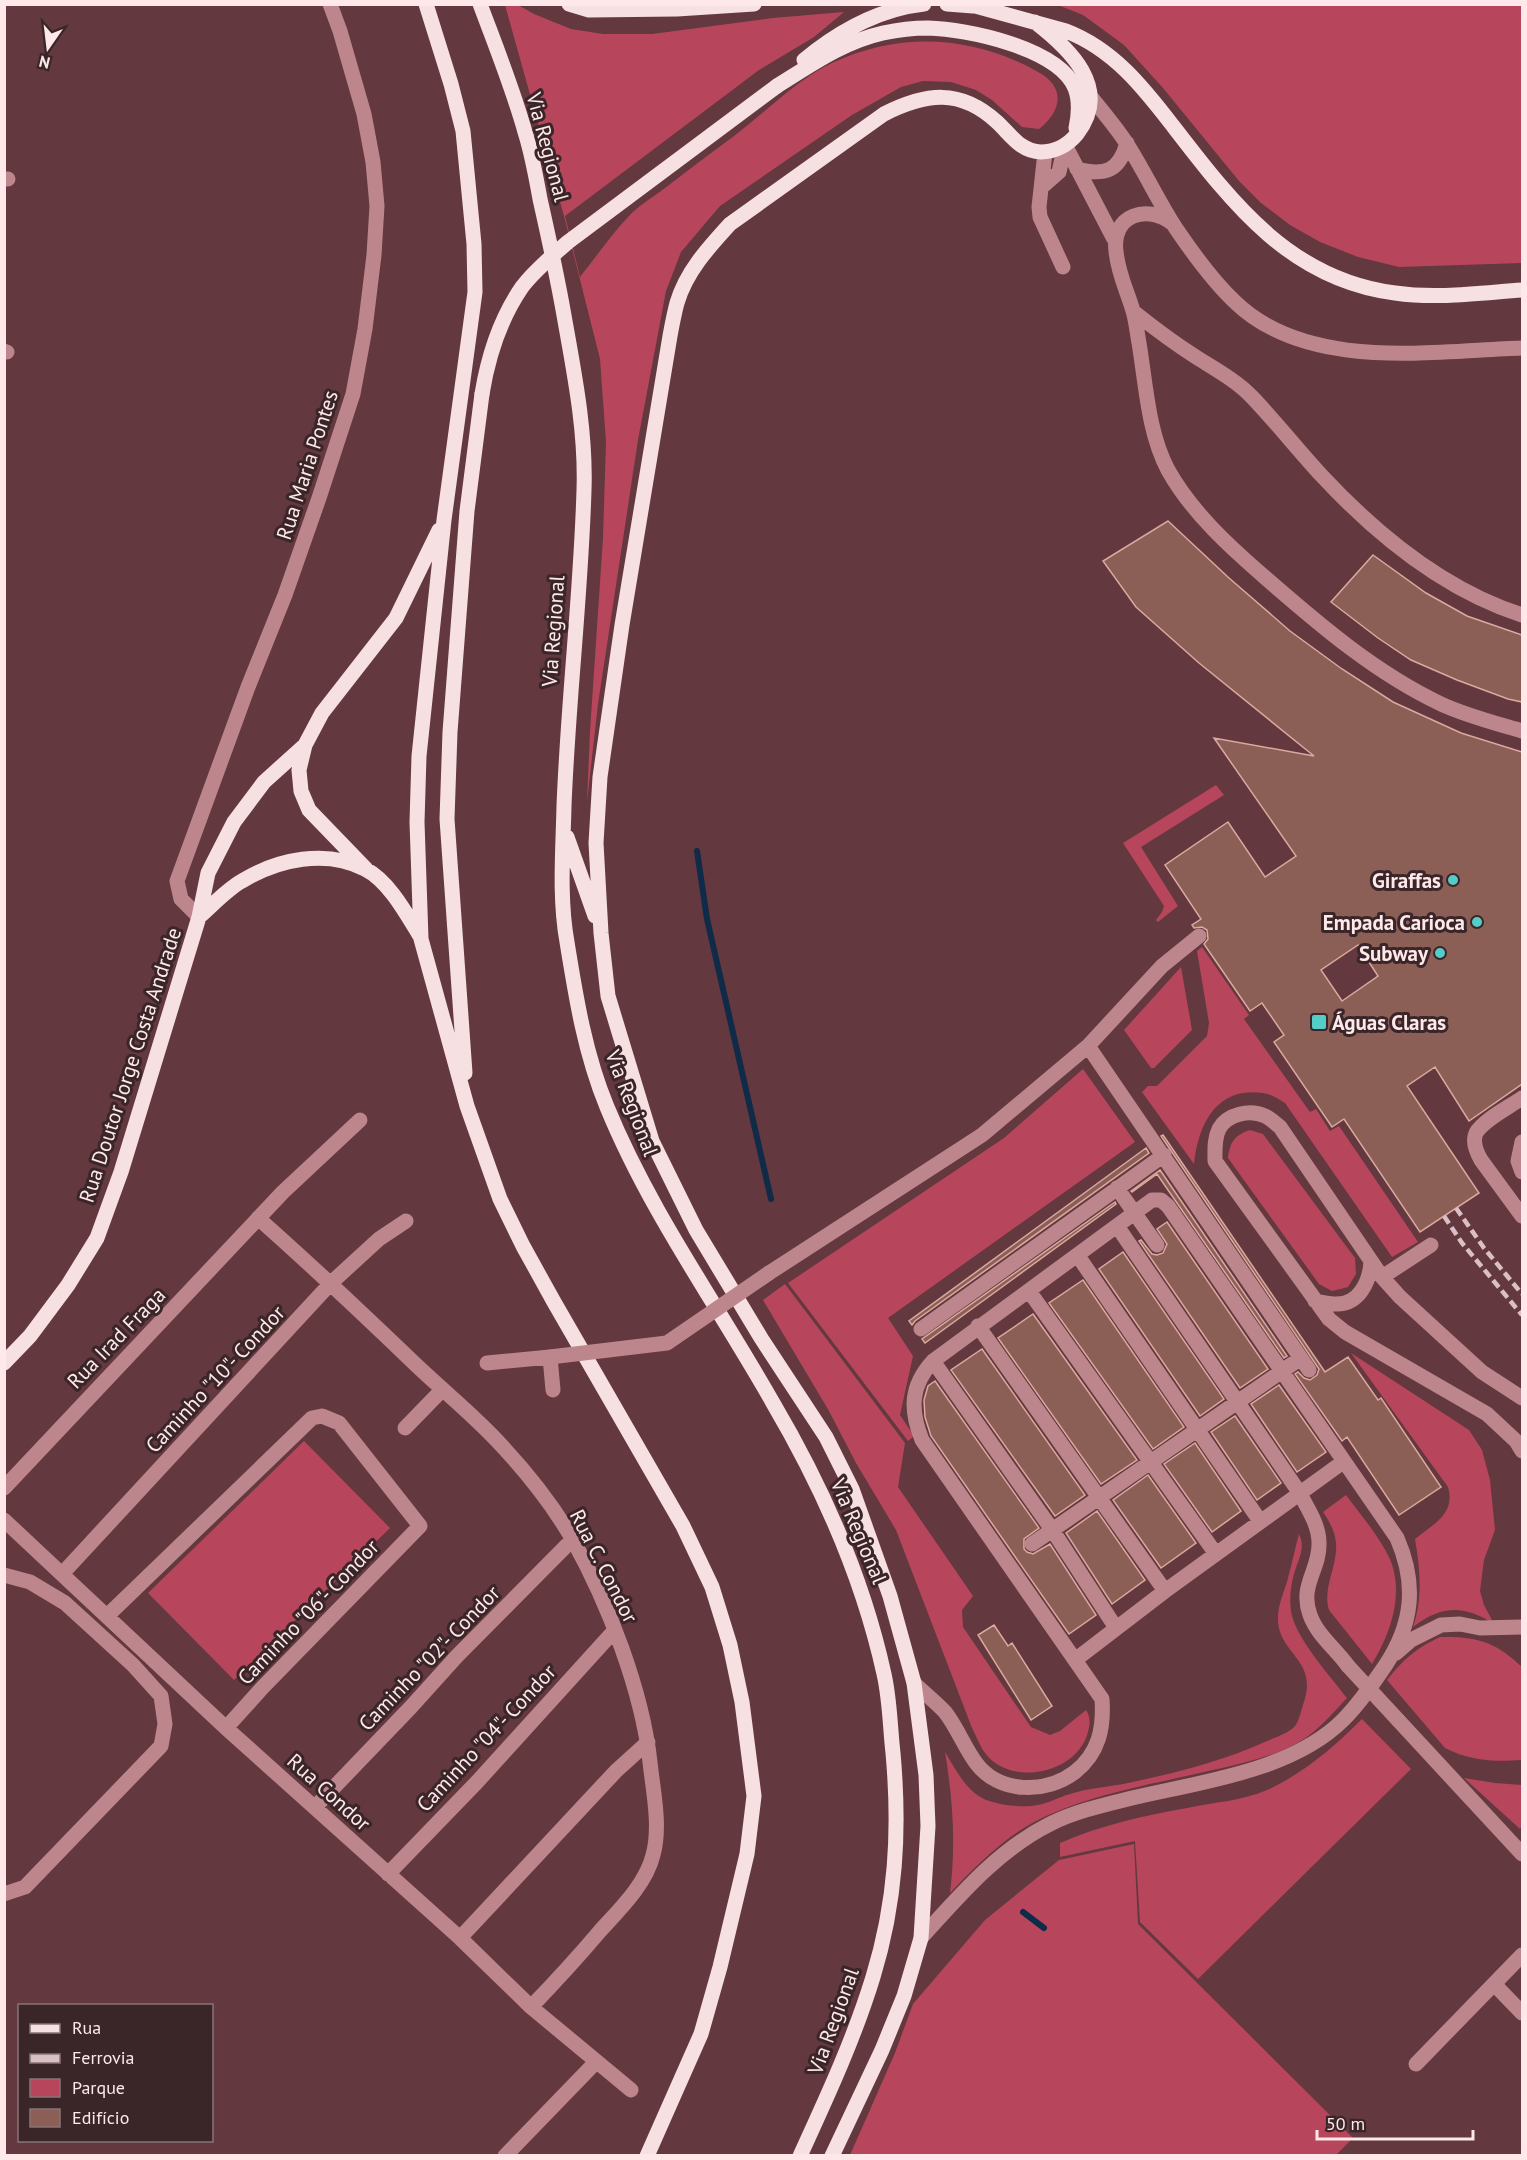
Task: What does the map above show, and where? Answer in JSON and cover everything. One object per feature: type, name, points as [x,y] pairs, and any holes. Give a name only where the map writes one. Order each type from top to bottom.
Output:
[{"type":"main road","points":[[426,4],[463,131],[474,244],[475,292],[444,520],[419,756],[417,822],[422,939],[467,1106],[500,1199],[523,1246],[627,1432],[683,1526],[712,1587],[730,1645],[742,1702],[754,1796],[747,1854],[720,1967],[701,2034],[647,2156]]},
{"type":"main road","name":"Via Regional","points":[[480,4],[526,135],[555,265],[580,404],[585,483],[566,735],[563,825],[564,927],[581,1027],[604,1101],[638,1178],[774,1403],[812,1473],[844,1541],[866,1605],[885,1680],[897,1803],[895,1870],[886,1923],[874,1974],[862,2009],[843,2060],[800,2156]]},
{"type":"main road","points":[[569,4],[589,10],[677,9],[754,4]]},
{"type":"main road","points":[[467,1106],[447,819],[450,732],[467,511],[482,394],[495,339],[522,287],[542,264],[568,242],[777,86],[818,49],[856,25],[894,9],[924,4]]},
{"type":"main road","points":[[947,4],[971,5],[1035,22],[1079,36],[1102,50],[1121,65],[1156,105],[1238,206],[1271,238],[1306,264],[1355,285],[1395,293],[1432,296],[1522,290]]},
{"type":"main road","points":[[832,2156],[882,2050],[903,1996],[921,1938],[928,1826],[926,1776],[915,1683],[890,1596],[852,1490],[826,1437],[761,1338],[696,1230],[652,1141],[608,996],[601,933],[596,843],[600,777],[622,625],[668,348],[677,303],[689,276],[710,246],[730,225],[884,114],[908,102],[928,97],[943,97],[972,104],[999,124],[1027,150],[1045,152],[1057,149],[1069,142],[1087,118],[1091,97],[1081,68],[1069,51],[1035,22]]},
{"type":"main road","points":[[777,86],[841,47],[884,32],[927,28],[977,34],[1035,54],[1052,63],[1064,74],[1074,86],[1079,112],[1069,142]]},
{"type":"main road","points":[[366,869],[309,810],[300,791],[299,770],[305,745],[322,713],[396,618],[444,520]]},
{"type":"main road","points":[[199,917],[208,873],[234,822],[264,782],[305,745]]},
{"type":"main road","points":[[563,825],[601,933]]},
{"type":"main road","name":"Rua Doutor Jorge Costa Andrade","points":[[4,1363],[30,1336],[68,1285],[97,1238],[121,1172],[199,917],[241,881],[270,868],[302,858],[334,858],[366,869],[387,887],[422,939]]},
{"type":"street","name":"Rua Maria Pontes","points":[[199,917],[181,899],[177,881],[248,687],[285,595],[319,498],[353,394],[365,329],[374,255],[376,206],[373,162],[364,114],[330,4]]},
{"type":"street","points":[[1091,97],[1127,144],[1173,224],[1235,302],[1258,320],[1288,337],[1355,351],[1385,353],[1522,348]]},
{"type":"street","points":[[1069,142],[1077,169],[1114,239],[1119,271],[1134,312],[1155,442],[1168,470],[1190,502],[1242,557],[1318,624],[1374,666],[1442,704],[1483,720],[1522,731]]},
{"type":"street","points":[[1042,187],[1059,172],[1069,142]]},
{"type":"street","points":[[1077,169],[1094,173],[1105,172],[1117,164],[1127,144]]},
{"type":"street","points":[[1045,152],[1040,217],[1063,267]]},
{"type":"street","points":[[1114,239],[1120,226],[1132,217],[1143,213],[1164,217],[1173,224]]},
{"type":"street","points":[[1134,312],[1168,339],[1251,396],[1323,478],[1388,538],[1429,569],[1463,589],[1490,603],[1522,615]]},
{"type":"street","points":[[487,1363],[667,1343],[769,1273],[982,1134],[1088,1046],[1162,966],[1199,936]]},
{"type":"street","points":[[1032,1544],[1282,1371],[1305,1364],[1088,1046]]},
{"type":"street","points":[[1522,1098],[1482,1126],[1476,1133],[1475,1141],[1476,1151],[1481,1160],[1522,1216]]},
{"type":"street","points":[[1522,1398],[1482,1372],[1400,1297],[1382,1277],[1280,1127],[1264,1116],[1246,1113],[1229,1118],[1219,1129],[1215,1144],[1215,1161],[1329,1319],[1345,1332],[1487,1414],[1516,1441],[1522,1451]]},
{"type":"street","name":"Rua Irad Fraga","points":[[4,1488],[283,1192],[360,1119]]},
{"type":"street","points":[[1522,1142],[1518,1161],[1522,1172]]},
{"type":"street","points":[[921,1329],[1164,1155]]},
{"type":"street","points":[[1117,1188],[1157,1245]]},
{"type":"street","points":[[915,1683],[945,1712],[977,1765],[991,1778],[1010,1785],[1029,1788],[1048,1786],[1065,1780],[1091,1756],[1100,1738],[1103,1719],[1102,1699],[922,1440],[915,1421],[914,1399],[923,1371],[933,1361],[1152,1200],[1161,1200],[1168,1206],[1397,1538],[1406,1558],[1411,1595],[1409,1613],[1391,1657]]},
{"type":"street","name":"Rua C. Condor","points":[[258,1218],[331,1283],[501,1444],[521,1468],[572,1539],[614,1631],[632,1678],[648,1742],[656,1839],[653,1856],[630,1897],[562,1976],[531,2007]]},
{"type":"street","name":"Caminho \"10\"- Condor","points":[[62,1574],[331,1283],[379,1239],[406,1221]]},
{"type":"street","points":[[1117,1226],[1299,1492],[1316,1525],[1319,1535],[1318,1556],[1307,1585],[1308,1606],[1316,1627],[1348,1666],[1522,1854]]},
{"type":"street","points":[[1382,1277],[1431,1245]]},
{"type":"street","points":[[1078,1256],[1260,1521]]},
{"type":"street","points":[[1315,1301],[1337,1305],[1351,1300],[1363,1290],[1370,1277],[1371,1261]]},
{"type":"street","points":[[1029,1291],[1216,1554]]},
{"type":"street","points":[[978,1326],[1165,1591]]},
{"type":"street","points":[[550,1357],[553,1390]]},
{"type":"street","points":[[933,1361],[1053,1531],[1116,1628]]},
{"type":"street","points":[[405,1428],[442,1390]]},
{"type":"street","name":"Caminho \"06\"- Condor","points":[[107,1616],[312,1418],[322,1416],[339,1423],[420,1526],[226,1728]]},
{"type":"street","points":[[1075,1660],[1165,1591],[1343,1462]]},
{"type":"street","name":"Rua Condor","points":[[4,1520],[226,1728],[316,1806],[460,1938],[531,2007],[631,2090]]},
{"type":"street","name":"Caminho \"02\"- Condor","points":[[316,1806],[457,1656],[572,1539]]},
{"type":"street","points":[[4,1575],[30,1582],[65,1603],[133,1665],[161,1696],[165,1724],[161,1746],[25,1887],[4,1894]]},
{"type":"street","points":[[921,1938],[992,1864],[1020,1841],[1050,1824],[1104,1805],[1243,1772],[1292,1755],[1342,1721],[1391,1657],[1411,1640],[1441,1625],[1460,1624],[1480,1628],[1522,1627]]},
{"type":"street","name":"Caminho \"04\"- Condor","points":[[388,1874],[477,1782],[614,1631]]},
{"type":"street","points":[[460,1938],[616,1771],[648,1742]]},
{"type":"street","points":[[1416,2064],[1522,1955]]},
{"type":"street","points":[[1494,1984],[1522,2013]]},
{"type":"street","points":[[505,2156],[596,2062]]},
{"type":"green space","points":[[505,5],[518,5],[571,29],[603,34],[652,34],[773,18],[844,12],[814,37],[759,70],[565,216],[580,277],[616,231],[640,206],[734,136],[806,78],[832,63],[858,53],[910,42],[962,44],[988,50],[1038,72],[1053,85],[1058,99],[1052,115],[1039,129],[1022,127],[992,100],[976,90],[951,82],[923,81],[901,87],[852,115],[720,206],[681,252],[666,291],[638,440],[598,704],[587,802],[603,538],[606,442],[600,359],[564,216]]},
{"type":"green space","points":[[1058,5],[1522,5],[1522,263],[1399,267],[1358,257],[1320,242],[1290,225],[1261,203],[1239,181],[1163,88],[1124,45],[1083,15]]},
{"type":"green space","points":[[1216,785],[1224,795],[1141,847],[1178,906],[1158,922],[1156,920],[1164,906],[1123,843]]},
{"type":"green space","points":[[1202,947],[1249,1015],[1244,1019],[1310,1112],[1316,1109],[1330,1131],[1339,1126],[1418,1242],[1392,1257],[1285,1103],[1269,1094],[1247,1092],[1233,1096],[1212,1111],[1200,1135],[1194,1164],[1142,1092],[1148,1086],[1157,1086],[1207,1036],[1209,1023],[1197,951]]},
{"type":"green space","points":[[1181,967],[1192,1030],[1154,1068],[1151,1068],[1124,1030]]},
{"type":"green space","points":[[1083,1069],[1135,1142],[888,1318],[913,1356],[900,1415],[914,1436],[908,1441],[788,1283],[1004,1138]]},
{"type":"green space","points":[[1250,1130],[1263,1134],[1355,1258],[1356,1274],[1348,1287],[1332,1291],[1319,1284],[1228,1158],[1234,1140],[1240,1134]]},
{"type":"green space","points":[[785,1284],[905,1443],[898,1487],[973,1596],[962,1610],[963,1627],[1031,1727],[1050,1735],[1060,1731],[1086,1710],[1090,1724],[1082,1746],[1071,1758],[1058,1766],[1026,1773],[1011,1770],[996,1764],[981,1747],[896,1530],[763,1300]]},
{"type":"green space","points":[[1351,1353],[1469,1430],[1482,1450],[1490,1480],[1495,1530],[1484,1560],[1480,1591],[1494,1624],[1473,1613],[1453,1610],[1443,1611],[1413,1627],[1420,1583],[1415,1539],[1441,1518],[1446,1511],[1450,1496],[1448,1487]]},
{"type":"green space","points":[[304,1441],[390,1528],[234,1680],[148,1593]]},
{"type":"green space","points":[[1346,1495],[1385,1549],[1394,1570],[1396,1598],[1394,1612],[1385,1639],[1372,1664],[1329,1610],[1327,1602],[1336,1543],[1333,1530],[1323,1512]]},
{"type":"green space","points":[[1299,1534],[1302,1549],[1292,1584],[1291,1611],[1308,1648],[1347,1698],[1332,1714],[1304,1739],[1272,1754],[1236,1765],[1102,1796],[1038,1820],[1002,1843],[950,1893],[953,1822],[945,1752],[962,1779],[979,1796],[1003,1804],[1031,1806],[1077,1792],[1128,1783],[1199,1766],[1286,1733],[1295,1726],[1307,1690],[1306,1678],[1298,1659],[1285,1643],[1278,1616]]},
{"type":"green space","points":[[1440,1637],[1475,1639],[1485,1642],[1513,1658],[1522,1667],[1522,1760],[1483,1760],[1464,1756],[1445,1748],[1387,1680],[1410,1655]]},
{"type":"green space","points":[[1362,1719],[1411,1769],[1198,1979],[1140,1922],[1135,1841],[1060,1857],[1060,1843],[1091,1831],[1138,1818],[1238,1799],[1267,1790],[1318,1759]]},
{"type":"green space","points":[[1464,1778],[1522,1785],[1522,1826],[1520,1829]]},
{"type":"green space","points":[[1134,1844],[1138,1924],[1353,2138],[1335,2156],[850,2155],[895,2053],[913,2004],[985,1920],[1059,1860]]},
{"type":"building","points":[[1168,521],[1290,631],[1342,669],[1393,702],[1461,733],[1522,752],[1522,1084],[1469,1121],[1435,1067],[1407,1086],[1479,1193],[1420,1232],[1344,1119],[1332,1127],[1274,1042],[1284,1035],[1262,1003],[1250,1011],[1204,944],[1208,939],[1207,930],[1202,927],[1194,928],[1192,925],[1201,919],[1165,865],[1228,822],[1265,877],[1296,856],[1214,738],[1314,756],[1199,663],[1136,607],[1103,561]],"holes":[[[1358,945],[1378,976],[1342,1001],[1321,970]]]},
{"type":"building","points":[[1373,555],[1426,593],[1467,616],[1522,635],[1522,702],[1457,680],[1411,660],[1331,602]]},
{"type":"building","points":[[1163,1135],[1325,1372],[1348,1357],[1378,1400],[1381,1398],[1441,1487],[1399,1515],[1347,1437],[1342,1441],[1295,1374],[1298,1372],[1310,1380],[1317,1375],[1319,1369],[1161,1136]]},
{"type":"building","points":[[1146,1148],[1149,1153],[912,1325],[909,1321]]},
{"type":"building","points":[[1160,1170],[1287,1356],[1284,1358],[1157,1174],[1131,1191]]},
{"type":"building","points":[[1115,1202],[1116,1204],[925,1343],[922,1339]]},
{"type":"building","points":[[1167,1222],[1268,1369],[1240,1388],[1139,1241],[1141,1240],[1152,1254],[1163,1253],[1167,1244],[1157,1229]]},
{"type":"building","points":[[1123,1252],[1224,1399],[1200,1416],[1099,1269]]},
{"type":"building","points":[[1083,1280],[1184,1427],[1153,1449],[1049,1303]]},
{"type":"building","points":[[1033,1314],[1137,1460],[1101,1484],[998,1338]]},
{"type":"building","points":[[982,1349],[1085,1495],[1055,1516],[951,1370]]},
{"type":"building","points":[[935,1381],[1039,1528],[1024,1539],[1024,1549],[1033,1554],[1050,1544],[1096,1615],[1069,1634],[931,1436],[925,1417],[924,1400],[928,1386]]},
{"type":"building","points":[[1279,1385],[1326,1452],[1297,1472],[1251,1404]]},
{"type":"building","points":[[1235,1416],[1281,1483],[1257,1500],[1211,1432]]},
{"type":"building","points":[[1195,1443],[1241,1511],[1212,1532],[1164,1464]]},
{"type":"building","points":[[1148,1475],[1196,1543],[1161,1568],[1113,1500]]},
{"type":"building","points":[[1097,1511],[1145,1580],[1112,1604],[1066,1533]]},
{"type":"building","points":[[994,1625],[1008,1646],[1012,1643],[1052,1706],[1031,1720],[978,1635]]},
{"type":"waterway","points":[[697,851],[707,919],[771,1199]]},
{"type":"waterway","points":[[1023,1912],[1044,1928]]},
{"type":"railway","points":[[1456,1208],[1484,1248],[1522,1294]]},
{"type":"railway","points":[[1444,1216],[1462,1243],[1522,1315]]},
{"type":"place","name":"Giraffas","points":[[1453,880]]},
{"type":"place","name":"Empada Carioca","points":[[1477,922]]},
{"type":"place","name":"Subway","points":[[1440,953]]},
{"type":"place","name":"Águas Claras","points":[[1319,1022]]}]
